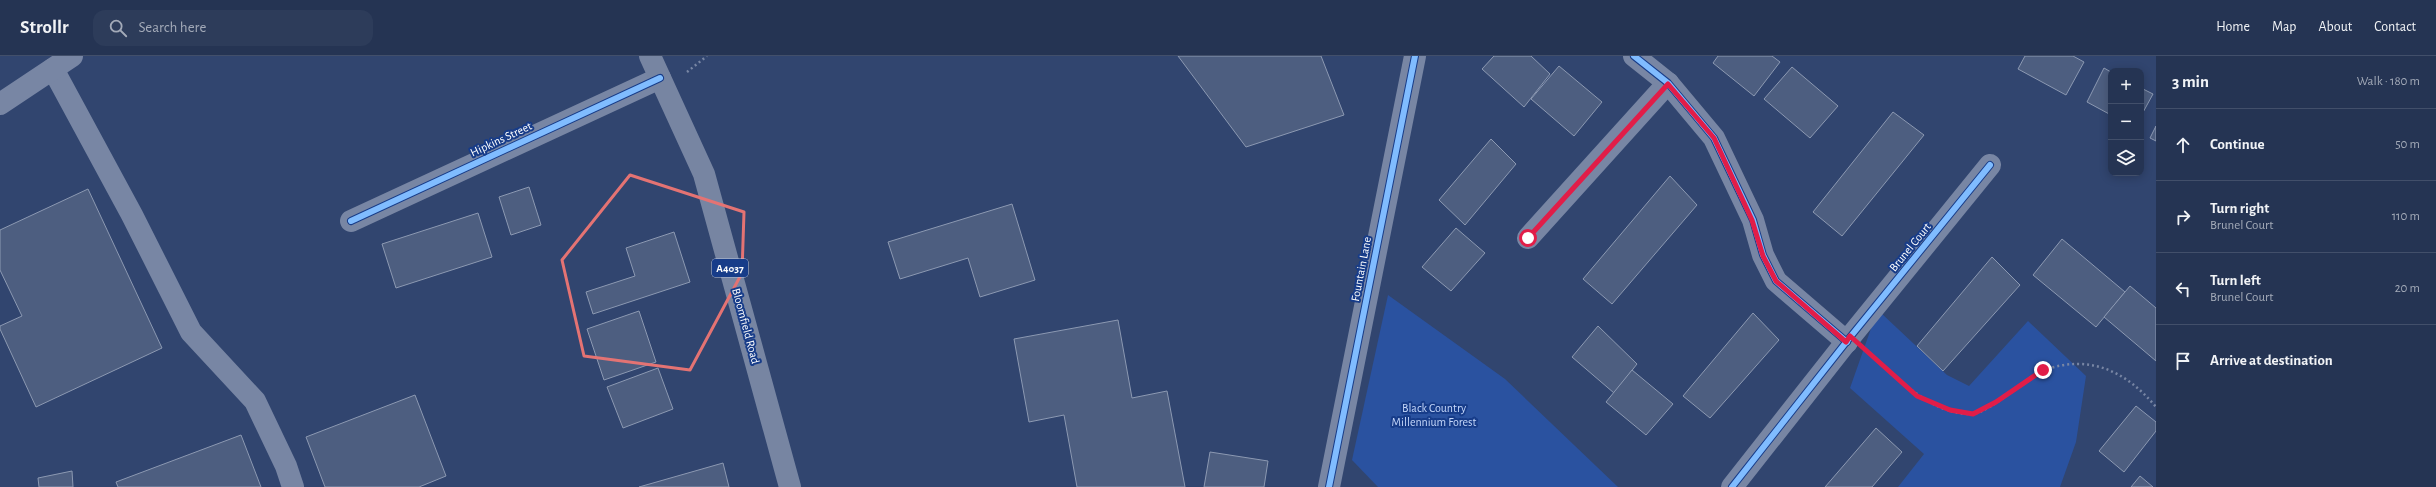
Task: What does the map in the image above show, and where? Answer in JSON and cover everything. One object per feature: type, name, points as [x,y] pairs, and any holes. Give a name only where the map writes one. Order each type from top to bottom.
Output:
[{"type":"main road","name":"Bloomfield Road","points":[[650,56],[704,174],[790,487]]},
{"type":"street","points":[[0,104],[72,56]]},
{"type":"street","name":"Fountain Lane","points":[[1328,487],[1415,56]]},
{"type":"street","points":[[1634,56],[1668,84],[1714,138],[1752,220],[1763,256],[1776,281],[1848,339]]},
{"type":"street","points":[[53,69],[132,215],[191,332],[255,401],[286,466],[293,487]]},
{"type":"street","name":"Hipkins Street","points":[[351,221],[660,78]]},
{"type":"street","points":[[1528,238],[1668,84]]},
{"type":"street","name":"Brunel Court","points":[[1732,487],[1848,339],[1990,165]]},
{"type":"path","points":[[1848,339],[1917,396],[1950,410],[1973,414],[1996,402],[2043,370],[2078,362],[2111,370],[2142,390],[2156,406]]},
{"type":"highlighted area","points":[[630,175],[744,212],[742,273],[690,370],[584,356],[562,260]]},
{"type":"green space","name":"Black Country Millennium Forest","points":[[1388,295],[1505,379],[1618,487],[1378,487],[1352,460]]},
{"type":"green space","points":[[1881,313],[1947,375],[1969,386],[2028,321],[2086,376],[2076,442],[2060,487],[1898,487],[1924,454],[1850,388],[1874,320]]},
{"type":"building","points":[[1178,56],[1321,56],[1344,115],[1246,147]]},
{"type":"building","points":[[1494,56],[1531,56],[1550,74],[1524,107],[1482,69]]},
{"type":"building","points":[[1718,56],[1772,56],[1780,62],[1754,96],[1713,63]]},
{"type":"building","points":[[2025,56],[2073,56],[2084,62],[2066,95],[2018,69]]},
{"type":"building","points":[[1559,66],[1602,102],[1574,136],[1531,99]]},
{"type":"building","points":[[1792,67],[1838,106],[1810,138],[1764,99]]},
{"type":"building","points":[[2104,68],[2108,70],[2108,113],[2087,102]]},
{"type":"building","points":[[2144,90],[2153,94],[2144,110]]},
{"type":"building","points":[[1893,112],[1924,135],[1842,236],[1813,212]]},
{"type":"building","points":[[2156,126],[2156,141],[2150,138]]},
{"type":"building","points":[[1491,139],[1516,164],[1465,225],[1439,200]]},
{"type":"building","points":[[1670,176],[1697,205],[1612,304],[1583,279]]},
{"type":"building","points":[[529,187],[541,225],[511,235],[499,197]]},
{"type":"building","points":[[88,189],[162,348],[36,407],[0,329],[0,326],[22,316],[0,270],[0,230]]},
{"type":"building","points":[[1012,204],[1035,280],[980,297],[968,258],[900,279],[888,242]]},
{"type":"building","points":[[478,213],[492,257],[396,288],[382,244]]},
{"type":"building","points":[[1456,228],[1485,253],[1451,291],[1422,267]]},
{"type":"building","points":[[674,232],[690,282],[593,314],[586,292],[635,276],[626,248]]},
{"type":"building","points":[[2062,239],[2125,292],[2096,327],[2033,275]]},
{"type":"building","points":[[1992,257],[2020,285],[1943,371],[1917,346]]},
{"type":"building","points":[[2130,286],[2156,308],[2156,361],[2104,317]]},
{"type":"building","points":[[639,311],[656,362],[604,380],[587,329]]},
{"type":"building","points":[[1753,313],[1779,340],[1710,418],[1683,396]]},
{"type":"building","points":[[1118,320],[1132,398],[1167,391],[1185,487],[1077,487],[1064,415],[1029,422],[1014,339]]},
{"type":"building","points":[[1598,326],[1637,364],[1614,393],[1572,357]]},
{"type":"building","points":[[658,368],[673,409],[623,428],[607,387]]},
{"type":"building","points":[[1632,370],[1673,404],[1646,435],[1606,402]]},
{"type":"building","points":[[415,395],[446,476],[419,487],[325,487],[306,437]]},
{"type":"building","points":[[2136,406],[2156,422],[2156,431],[2124,472],[2099,451]]},
{"type":"building","points":[[1876,428],[1902,452],[1872,487],[1825,487]]},
{"type":"building","points":[[241,435],[261,487],[118,487],[116,482]]},
{"type":"building","points":[[1210,452],[1268,461],[1264,487],[1204,487]]},
{"type":"building","points":[[723,463],[729,487],[639,487]]},
{"type":"building","points":[[72,471],[73,487],[39,487],[38,478]]},
{"type":"building","points":[[2140,476],[2153,487],[2131,487]]},
{"type":"cycle path","points":[[1329,487],[1415,56]]},
{"type":"cycle path","points":[[1634,56],[1668,83],[1714,138],[1753,220],[1763,255],[1776,281],[1847,342]]},
{"type":"cycle path","points":[[351,221],[660,78]]},
{"type":"cycle path","points":[[1732,487],[1851,336],[1990,165]]},
{"type":"route","points":[[1528,238],[1668,84],[1714,138],[1752,220],[1763,256],[1776,281],[1846,342],[1850,336],[1917,396],[1950,410],[1973,414],[1996,402],[2043,370]]}]
